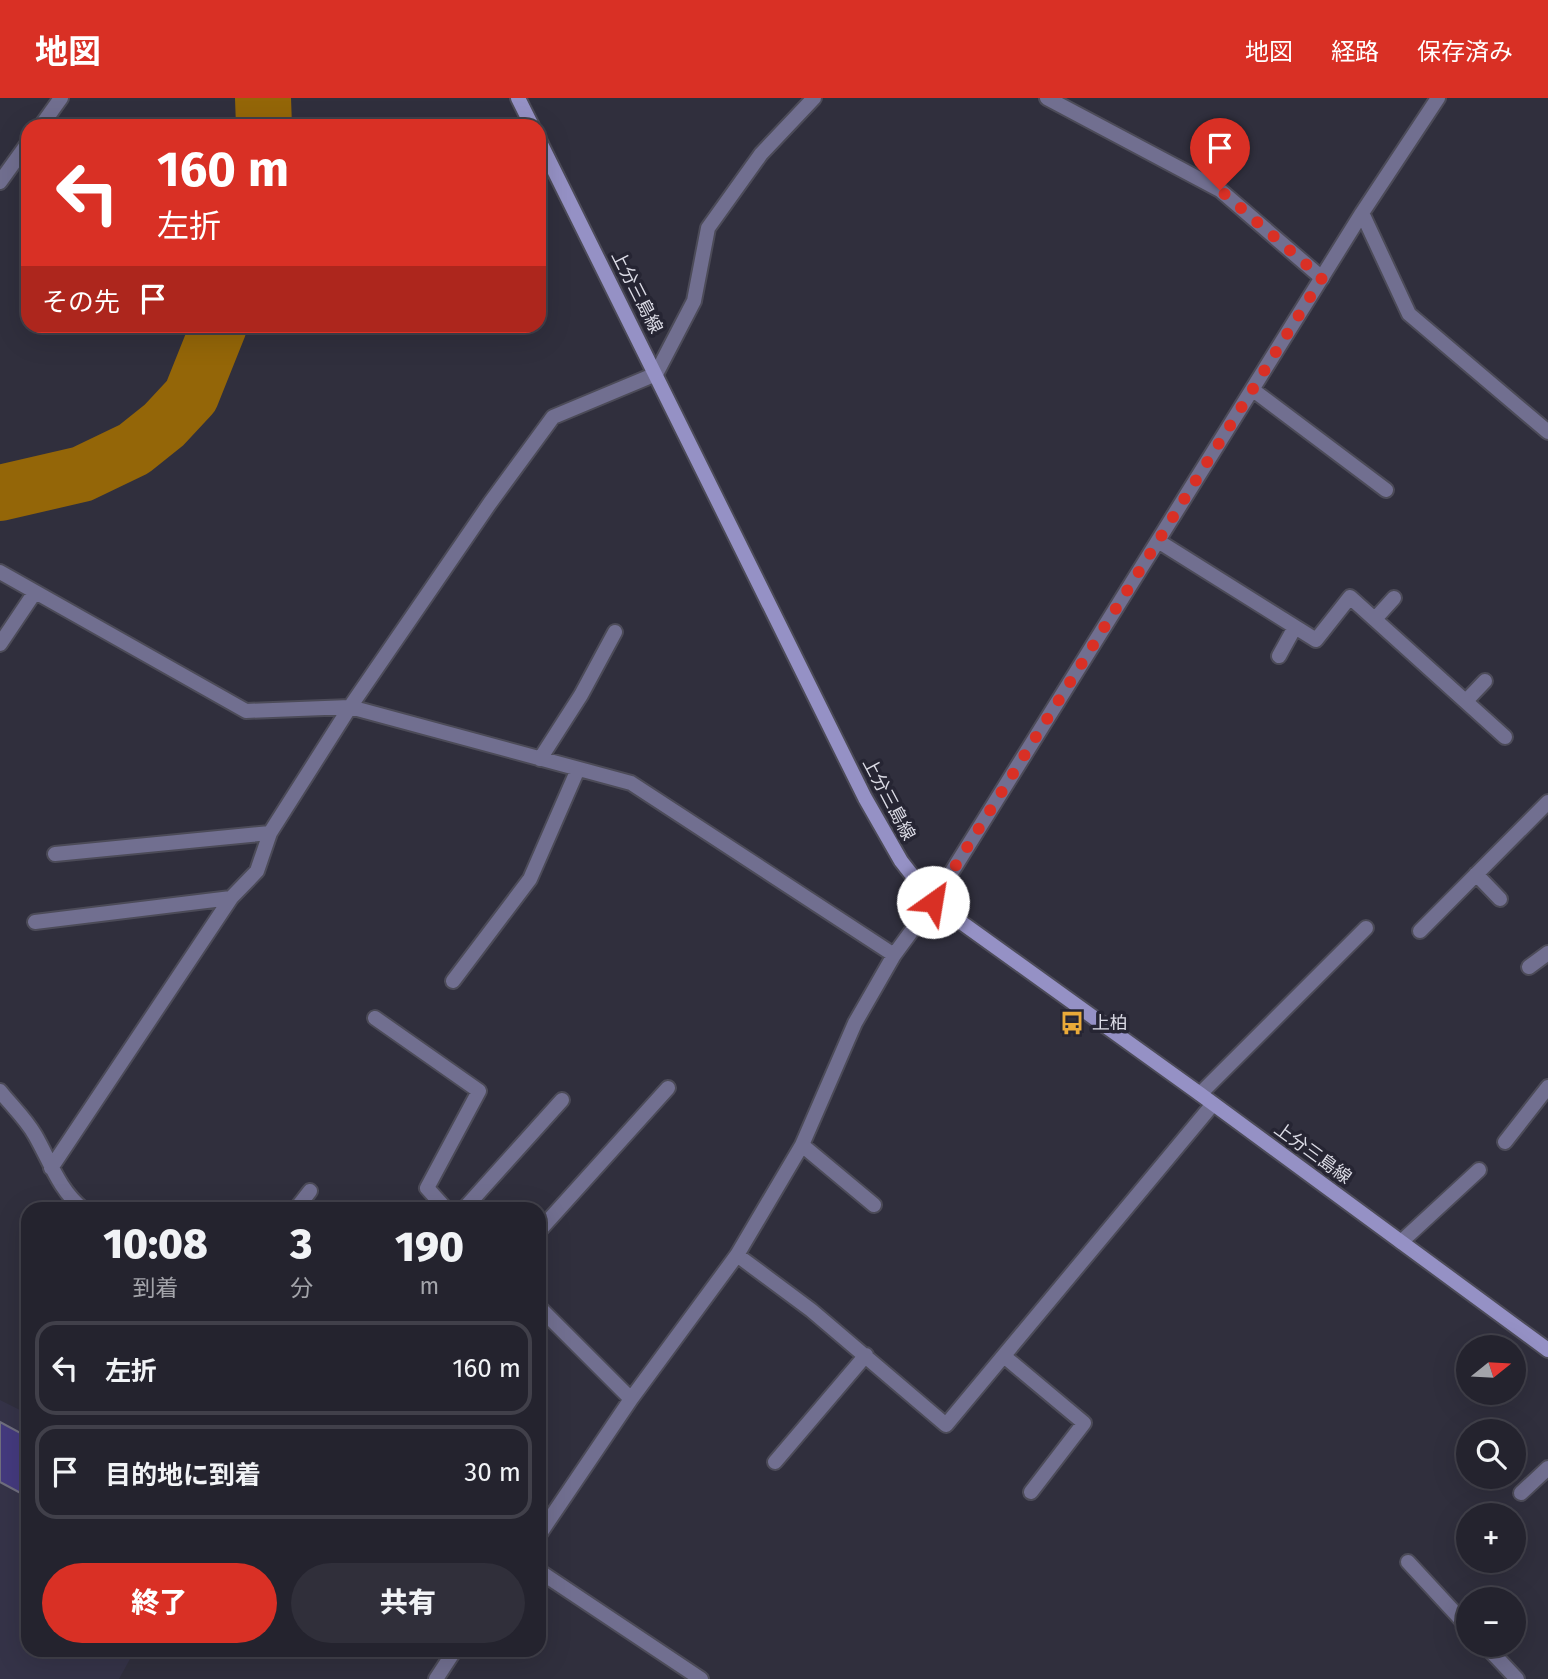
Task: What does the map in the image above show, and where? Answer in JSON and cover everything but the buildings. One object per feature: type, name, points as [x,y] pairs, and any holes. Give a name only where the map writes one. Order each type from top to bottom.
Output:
[{"type":"main road","points":[[518,98],[528,119]]},
{"type":"main road","name":"上分三島線","points":[[546,154],[865,798],[901,861],[933,902],[1548,1350]]},
{"type":"street","points":[[46,119],[61,98]]},
{"type":"street","points":[[51,1168],[231,898],[257,871],[270,833],[351,707],[490,503],[553,417],[656,374],[694,301],[708,228],[761,154],[814,98]]},
{"type":"street","points":[[1047,98],[1220,190],[1322,278]]},
{"type":"street","points":[[546,1525],[631,1399],[737,1255],[802,1145],[855,1023],[894,955],[933,902],[1362,213],[1438,98]]},
{"type":"street","points":[[0,182],[21,153]]},
{"type":"street","points":[[1362,213],[1409,314],[1548,432]]},
{"type":"street","points":[[1253,390],[1386,490]]},
{"type":"street","points":[[1157,541],[1316,640],[1350,597],[1505,737]]},
{"type":"street","points":[[0,572],[246,711],[351,707],[631,783],[894,955]]},
{"type":"street","points":[[0,644],[35,592]]},
{"type":"street","points":[[1375,619],[1394,598]]},
{"type":"street","points":[[1279,656],[1295,627]]},
{"type":"street","points":[[540,758],[581,695],[615,632]]},
{"type":"street","points":[[1466,701],[1485,681]]},
{"type":"street","points":[[453,981],[530,879],[578,769]]},
{"type":"street","points":[[1420,931],[1548,802]]},
{"type":"street","points":[[55,854],[270,833]]},
{"type":"street","points":[[1476,874],[1500,899]]},
{"type":"street","points":[[35,922],[231,898]]},
{"type":"street","points":[[1200,1094],[1366,928]]},
{"type":"street","points":[[1530,967],[1548,953]]},
{"type":"street","points":[[375,1018],[479,1091],[427,1188],[440,1202]]},
{"type":"street","points":[[1505,1142],[1548,1087]]},
{"type":"street","points":[[546,1223],[668,1088]]},
{"type":"street","points":[[0,1091],[34,1133],[51,1168],[75,1202]]},
{"type":"street","points":[[470,1202],[562,1100]]},
{"type":"street","points":[[737,1255],[811,1310],[946,1425],[1213,1104]]},
{"type":"street","points":[[802,1145],[874,1205]]},
{"type":"street","points":[[1401,1242],[1451,1199],[1479,1170]]},
{"type":"street","points":[[301,1202],[310,1191]]},
{"type":"street","points":[[546,1314],[631,1399]]},
{"type":"street","points":[[775,1462],[866,1355]]},
{"type":"street","points":[[1005,1357],[1084,1423],[1031,1492]]},
{"type":"street","points":[[1521,1493],[1548,1468]]},
{"type":"street","points":[[1408,1562],[1456,1614]]},
{"type":"street","points":[[546,1577],[701,1679]]},
{"type":"street","points":[[436,1679],[450,1657]]},
{"type":"street","points":[[1496,1657],[1517,1679]]},
{"type":"shaded area","points":[[0,1400],[21,1410],[21,1657],[131,1657],[119,1679],[0,1679]]},
{"type":"waterway","points":[[263,98],[264,119]]},
{"type":"waterway","points":[[0,493],[82,474],[134,449],[164,425],[191,396],[216,333]]},
{"type":"place","name":"上柏","points":[[1072,1023]]},
{"type":"route","points":[[933,902],[1322,278],[1220,190]]}]
